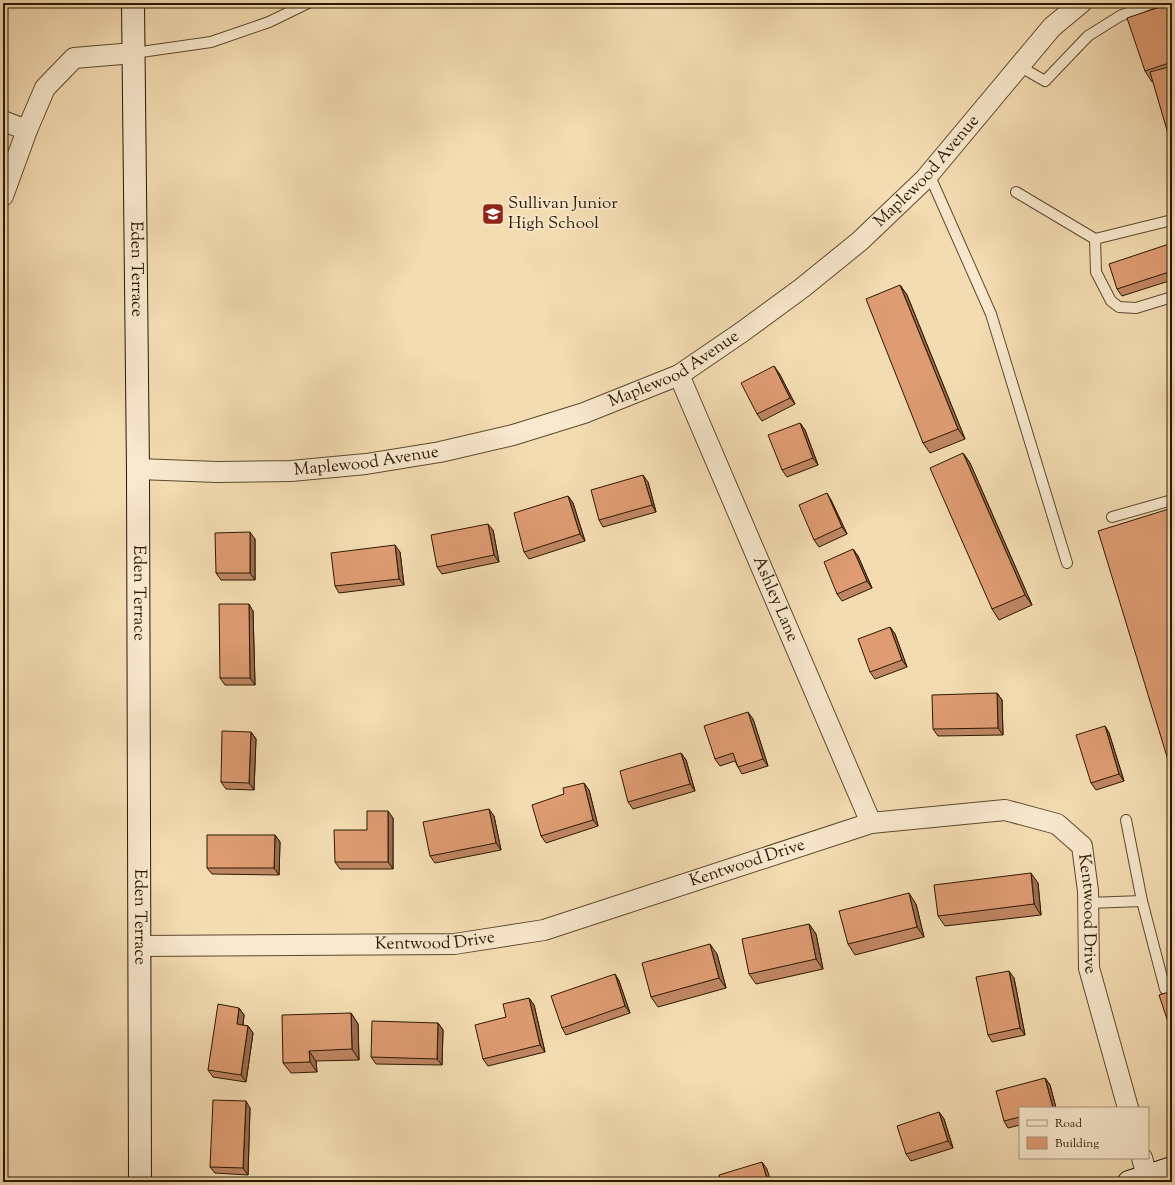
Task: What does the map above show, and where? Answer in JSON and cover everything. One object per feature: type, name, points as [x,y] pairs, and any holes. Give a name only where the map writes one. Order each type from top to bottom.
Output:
[{"type":"street","name":"Eden Terrace","points":[[133,3],[138,469],[140,1182]]},
{"type":"street","name":"Maplewood Avenue","points":[[138,469],[216,472],[291,471],[366,464],[440,452],[513,435],[584,413],[679,374],[742,332],[802,288],[860,241],[929,174],[1052,26],[1081,3]]},
{"type":"street","points":[[3,196],[27,130],[45,88],[74,58],[134,53]]},
{"type":"street","points":[[3,121],[27,130]]},
{"type":"street","name":"Ashley Lane","points":[[679,374],[872,823]]},
{"type":"street","name":"Kentwood Drive","points":[[140,946],[454,944],[544,930],[872,823],[1005,810],[1057,824],[1082,846],[1088,891],[1089,968],[1128,1107]]},
{"type":"street","points":[[1139,1172],[1172,1168]]},
{"type":"lane","points":[[134,53],[211,42],[269,22],[308,3]]},
{"type":"lane","points":[[1019,66],[1045,81],[1088,36],[1120,16],[1152,3]]},
{"type":"lane","points":[[929,174],[991,314],[1067,563]]},
{"type":"lane","points":[[1016,192],[1095,239],[1172,220]]},
{"type":"lane","points":[[1095,239],[1096,272],[1111,301],[1119,307],[1136,308],[1172,297]]},
{"type":"lane","points":[[1112,517],[1172,500]]},
{"type":"lane","points":[[1126,820],[1142,901],[1165,989]]},
{"type":"lane","points":[[1088,903],[1142,901]]},
{"type":"building","points":[[1172,3],[1172,62],[1145,71],[1127,18]]},
{"type":"building","points":[[1172,66],[1172,144],[1171,144],[1150,72]]},
{"type":"building","points":[[1172,243],[1172,271],[1117,289],[1109,264]]},
{"type":"building","points":[[900,285],[958,429],[923,443],[866,299]]},
{"type":"building","points":[[774,366],[790,398],[757,414],[741,383]]},
{"type":"building","points":[[800,423],[813,458],[782,470],[768,435]]},
{"type":"building","points":[[963,453],[1025,595],[992,609],[930,468]]},
{"type":"building","points":[[643,475],[652,505],[599,520],[591,490]]},
{"type":"building","points":[[827,493],[842,527],[814,540],[799,505]]},
{"type":"building","points":[[568,496],[580,534],[524,552],[514,513]]},
{"type":"building","points":[[1172,508],[1172,773],[1098,531]]},
{"type":"building","points":[[488,524],[494,555],[437,567],[431,535]]},
{"type":"building","points":[[250,532],[250,573],[216,573],[215,533]]},
{"type":"building","points":[[395,545],[399,579],[335,586],[331,553]]},
{"type":"building","points":[[853,549],[867,581],[837,594],[824,562]]},
{"type":"building","points":[[219,604],[249,604],[250,678],[220,678]]},
{"type":"building","points":[[890,627],[902,660],[870,672],[858,639]]},
{"type":"building","points":[[997,693],[998,728],[933,729],[932,695]]},
{"type":"building","points":[[748,712],[763,759],[738,767],[733,753],[715,759],[704,726]]},
{"type":"building","points":[[1105,726],[1119,774],[1091,783],[1076,735]]},
{"type":"building","points":[[222,731],[251,732],[249,783],[221,782]]},
{"type":"building","points":[[681,753],[690,784],[628,802],[620,771]]},
{"type":"building","points":[[584,783],[593,820],[541,836],[532,805],[564,794],[563,788]]},
{"type":"building","points":[[489,809],[496,843],[430,856],[423,822]]},
{"type":"building","points":[[367,811],[388,811],[388,862],[335,862],[334,830],[367,830]]},
{"type":"building","points":[[207,835],[275,835],[274,868],[207,868]]},
{"type":"building","points":[[1031,873],[1034,904],[938,916],[934,885]]},
{"type":"building","points":[[909,893],[917,927],[848,944],[839,911]]},
{"type":"building","points":[[809,924],[816,959],[749,974],[742,939]]},
{"type":"building","points":[[710,944],[719,978],[651,997],[642,963]]},
{"type":"building","points":[[1009,971],[1020,1028],[988,1035],[976,977]]},
{"type":"building","points":[[615,974],[625,1006],[562,1028],[551,996]]},
{"type":"building","points":[[1172,991],[1172,1034],[1159,995]]},
{"type":"building","points":[[529,998],[540,1045],[483,1059],[475,1025],[506,1017],[503,1004]]},
{"type":"building","points":[[218,1004],[239,1008],[237,1024],[248,1026],[241,1075],[208,1070]]},
{"type":"building","points":[[351,1013],[352,1049],[309,1051],[310,1062],[283,1063],[282,1015]]},
{"type":"building","points":[[372,1021],[438,1023],[437,1059],[371,1057]]},
{"type":"building","points":[[1045,1078],[1053,1107],[1019,1107],[1019,1117],[1004,1121],[996,1091]]},
{"type":"building","points":[[213,1100],[246,1101],[243,1168],[210,1167]]},
{"type":"building","points":[[939,1112],[948,1141],[906,1154],[897,1126]]},
{"type":"building","points":[[762,1162],[768,1182],[721,1182],[719,1175]]},
{"type":"place","name":"Sullivan Junior High School","points":[[493,214]]}]
